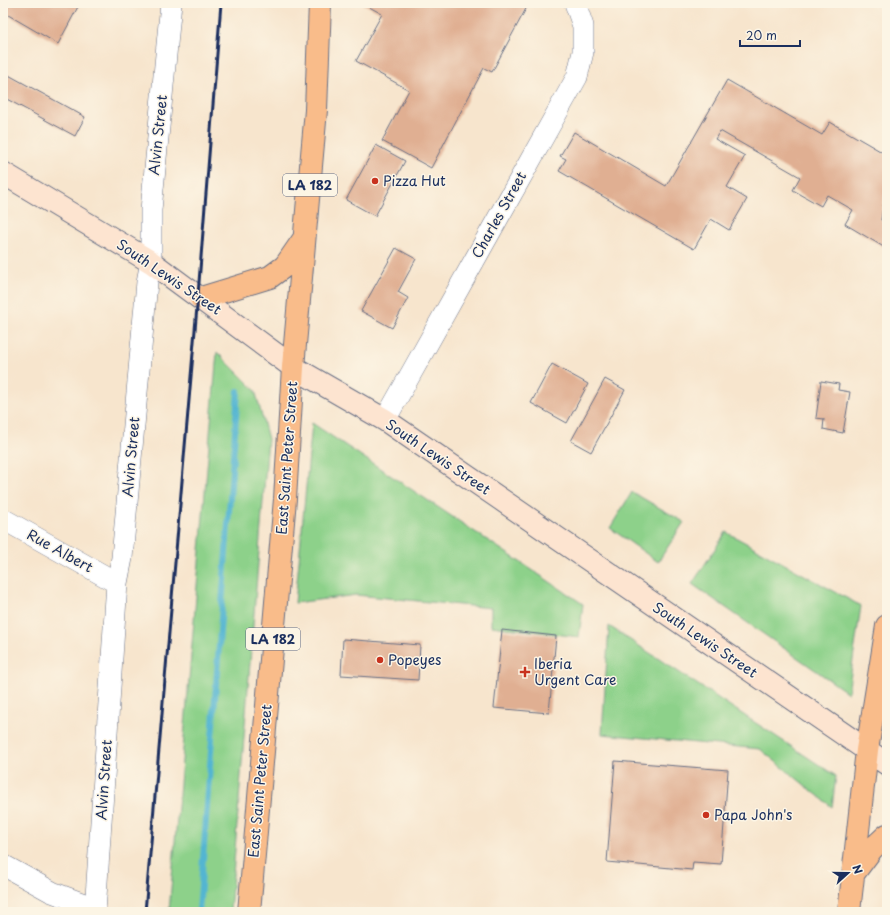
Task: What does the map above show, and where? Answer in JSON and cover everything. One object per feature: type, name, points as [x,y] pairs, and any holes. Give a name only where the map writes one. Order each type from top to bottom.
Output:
[{"type":"main road","name":"East Saint Peter Street","points":[[249,912],[284,499],[293,367],[316,110],[320,3]]},
{"type":"main road","name":"South Lewis Street","points":[[3,173],[151,262],[293,367],[385,420],[887,764]]},
{"type":"main road","points":[[201,298],[270,276],[285,266],[305,237]]},
{"type":"main road","points":[[849,912],[867,750],[886,639]]},
{"type":"main road","points":[[854,874],[872,849],[887,835]]},
{"type":"street","name":"Alvin Street","points":[[95,910],[117,582],[122,558],[147,282],[151,262],[151,210],[171,3]]},
{"type":"street","name":"Charles Street","points":[[385,420],[577,77],[583,52],[583,26],[575,3]]},
{"type":"street","name":"Rue Albert","points":[[3,520],[117,582]]},
{"type":"street","points":[[3,865],[52,892],[95,910]]},
{"type":"green space","points":[[217,352],[255,390],[268,439],[230,912],[169,912]]},
{"type":"green space","points":[[312,423],[583,604],[579,637],[491,626],[491,608],[356,595],[295,603]]},
{"type":"green space","points":[[632,492],[684,522],[658,562],[610,528]]},
{"type":"green space","points":[[726,532],[861,606],[848,693],[692,584]]},
{"type":"green space","points":[[609,626],[836,776],[832,807],[760,749],[602,734]]},
{"type":"building","points":[[6,3],[80,3],[58,44],[3,12]]},
{"type":"building","points":[[362,3],[529,3],[492,72],[484,68],[431,168],[382,141],[409,90],[356,61],[382,14]]},
{"type":"building","points":[[3,72],[85,117],[75,136],[3,97]]},
{"type":"building","points":[[727,80],[822,135],[830,122],[887,155],[887,194],[885,194],[881,220],[887,223],[887,249],[845,224],[853,210],[827,195],[821,206],[793,190],[800,177],[720,131],[715,139],[745,156],[727,187],[747,199],[729,230],[711,219],[694,249],[559,171],[566,159],[560,156],[574,132],[666,186]]},
{"type":"building","name":"Pizza Hut","points":[[376,145],[405,161],[375,216],[346,200]]},
{"type":"building","points":[[396,248],[416,259],[398,292],[408,298],[392,328],[361,311]]},
{"type":"building","points":[[552,364],[588,384],[567,423],[531,403]]},
{"type":"building","points":[[605,379],[625,390],[591,452],[571,441]]},
{"type":"building","points":[[821,381],[839,384],[838,390],[850,392],[843,433],[823,429],[824,419],[816,418]]},
{"type":"building","name":"Iberia Urgent Care","points":[[502,630],[556,636],[549,713],[494,708]]},
{"type":"building","name":"Popeyes","points":[[343,639],[420,645],[418,680],[341,675]]},
{"type":"building","points":[[615,761],[728,770],[721,864],[693,862],[692,870],[607,862]]},
{"type":"waterway","points":[[199,912],[238,391]]},
{"type":"railway","points":[[145,912],[198,295],[221,3]]},
{"type":"place","name":"Pizza Hut","points":[[375,181]]},
{"type":"place","name":"Popeyes","points":[[380,660]]},
{"type":"place","name":"Iberia Urgent Care","points":[[525,672]]},
{"type":"place","name":"Papa John's","points":[[706,815]]}]
